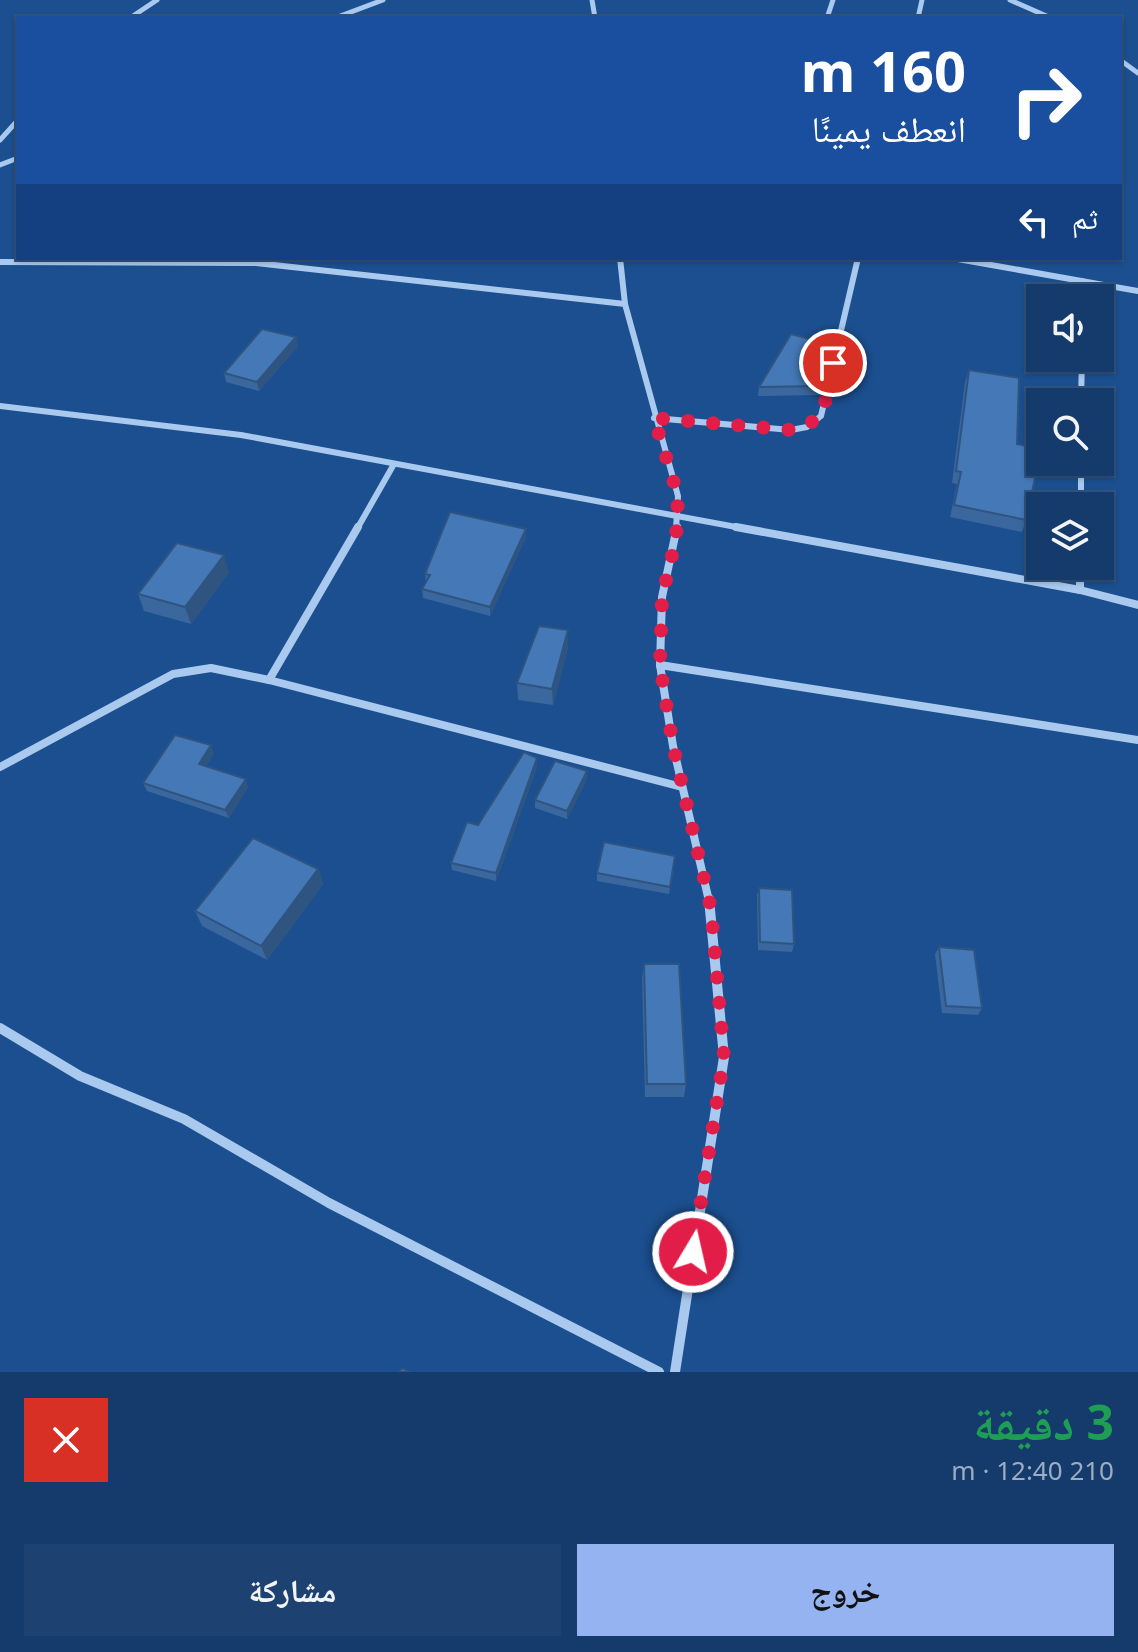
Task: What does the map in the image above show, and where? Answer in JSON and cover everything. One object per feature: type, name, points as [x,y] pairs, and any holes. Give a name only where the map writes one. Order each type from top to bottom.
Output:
[{"type":"street","points":[[133,16],[157,0]]},
{"type":"street","points":[[340,16],[383,0]]},
{"type":"street","points":[[1010,0],[1046,16]]},
{"type":"street","points":[[0,140],[16,122]]},
{"type":"street","points":[[620,260],[625,304],[678,496],[676,539],[662,597],[660,665],[682,787],[711,909],[724,1057],[675,1372]]},
{"type":"street","points":[[654,418],[791,430],[807,427],[821,416],[858,260]]},
{"type":"street","points":[[963,260],[1138,291]]},
{"type":"street","points":[[0,262],[256,263],[625,304]]},
{"type":"street","points":[[0,406],[241,435],[1080,590],[1138,605]]},
{"type":"street","points":[[269,680],[394,464]]},
{"type":"street","points":[[1080,580],[1080,590]]},
{"type":"street","points":[[660,665],[1138,740]]},
{"type":"street","points":[[0,767],[173,674],[211,668],[269,680],[682,787]]},
{"type":"street","points":[[0,1028],[80,1076],[184,1119],[329,1203],[659,1372]]},
{"type":"building","points":[[262,329],[296,337],[257,382],[224,373]]},
{"type":"building","points":[[791,334],[831,345],[821,366],[820,386],[759,387]]},
{"type":"building","points":[[969,370],[1019,378],[1017,444],[1026,446],[1026,476],[1035,476],[1032,492],[1026,492],[1026,520],[954,505],[961,472],[956,471]]},
{"type":"building","points":[[450,512],[526,529],[490,607],[422,589],[430,575],[425,574]]},
{"type":"building","points":[[177,543],[224,555],[185,607],[138,594]]},
{"type":"building","points":[[539,626],[568,630],[552,689],[517,683]]},
{"type":"building","points":[[175,735],[211,745],[199,764],[246,779],[225,810],[143,783]]},
{"type":"building","points":[[524,752],[537,758],[496,873],[451,863],[467,822],[478,825]]},
{"type":"building","points":[[555,761],[587,771],[567,811],[535,800]]},
{"type":"building","points":[[253,838],[318,869],[261,946],[195,911]]},
{"type":"building","points":[[604,842],[675,856],[670,887],[597,873]]},
{"type":"building","points":[[759,888],[792,890],[794,944],[760,942]]},
{"type":"building","points":[[939,947],[974,950],[982,1008],[946,1006]]},
{"type":"building","points":[[644,964],[679,964],[686,1084],[647,1084]]},
{"type":"route","points":[[693,1252],[724,1057],[711,909],[673,746],[660,665],[662,597],[676,539],[678,496],[654,418],[791,430],[807,427],[821,416],[833,363]]}]
